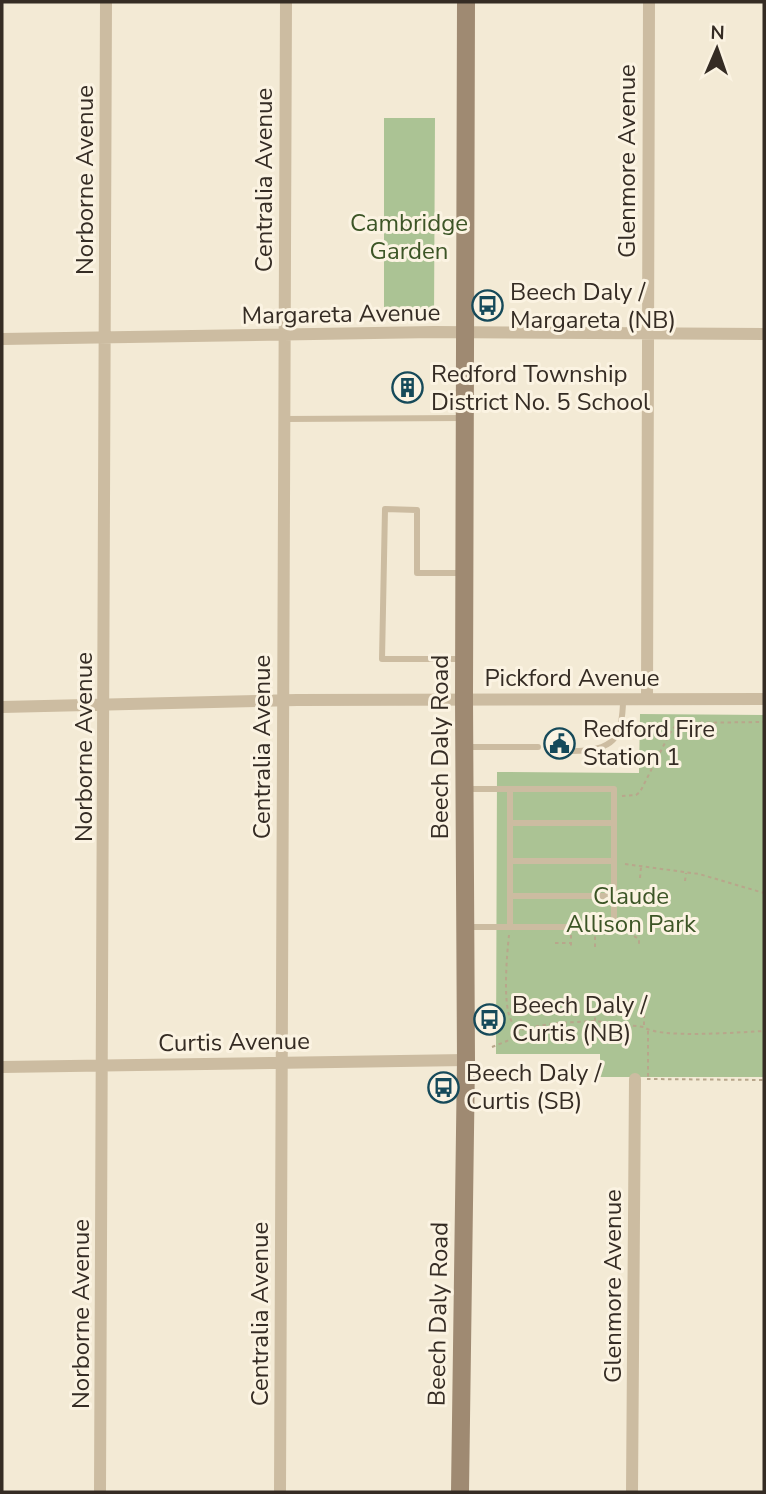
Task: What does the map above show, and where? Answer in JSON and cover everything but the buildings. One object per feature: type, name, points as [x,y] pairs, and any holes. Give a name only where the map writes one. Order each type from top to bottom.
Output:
[{"type":"main road","name":"Beech Daly Road","points":[[460,1492],[466,1060],[464,659],[467,2]]},
{"type":"street","name":"Norborne Avenue","points":[[100,1492],[104,1065],[106,2]]},
{"type":"street","name":"Centralia Avenue","points":[[280,1492],[286,2]]},
{"type":"street","name":"Glenmore Avenue","points":[[647,699],[649,2]]},
{"type":"street","name":"Margareta Avenue","points":[[2,339],[465,333],[764,334]]},
{"type":"street","name":"Pickford Avenue","points":[[2,707],[464,699],[764,699]]},
{"type":"street","name":"Curtis Avenue","points":[[2,1067],[466,1060]]},
{"type":"street","name":"Glenmore Avenue","points":[[632,1492],[645,1079]]},
{"type":"lane","points":[[284,419],[465,418]]},
{"type":"lane","points":[[464,659],[382,659],[385,509],[417,510],[417,573],[465,573]]},
{"type":"lane","points":[[572,751],[594,751],[605,747],[616,737],[621,725],[623,699]]},
{"type":"lane","points":[[465,747],[538,747]]},
{"type":"lane","points":[[465,789],[614,789],[614,927],[466,927]]},
{"type":"lane","points":[[510,789],[510,927]]},
{"type":"lane","points":[[510,823],[614,823]]},
{"type":"lane","points":[[510,861],[614,861]]},
{"type":"lane","points":[[510,897],[614,896]]},
{"type":"path","points":[[614,796],[636,795],[640,792],[676,725],[764,722]]},
{"type":"path","points":[[614,861],[686,872],[764,893]]},
{"type":"path","points":[[640,878],[641,866]]},
{"type":"path","points":[[685,881],[686,872]]},
{"type":"path","points":[[510,927],[507,954],[508,1011],[512,1023],[522,1030]]},
{"type":"path","points":[[614,927],[626,930],[639,939],[639,947]]},
{"type":"path","points":[[555,943],[571,943]]},
{"type":"path","points":[[595,1012],[595,1021]]},
{"type":"path","points":[[643,1027],[645,1012]]},
{"type":"path","points":[[492,1047],[507,1041],[522,1030],[558,1023],[595,1021],[674,1033],[764,1031]]},
{"type":"path","points":[[648,1030],[645,1079],[764,1080]]},
{"type":"green space","name":"Cambridge Garden","points":[[384,118],[435,118],[434,320],[384,320]]},
{"type":"green space","name":"Claude Allison Park","points":[[640,714],[764,715],[764,1077],[600,1077],[600,1054],[496,1054],[497,772],[639,773]]},
{"type":"place","name":"Beech Daly / Margareta (NB)","points":[[487,306]]},
{"type":"place","name":"Redford Township District No. 5 School","points":[[408,388]]},
{"type":"place","name":"Redford Fire Station 1","points":[[560,743]]},
{"type":"place","name":"Beech Daly / Curtis (NB)","points":[[489,1019]]},
{"type":"place","name":"Beech Daly / Curtis (SB)","points":[[443,1087]]}]
